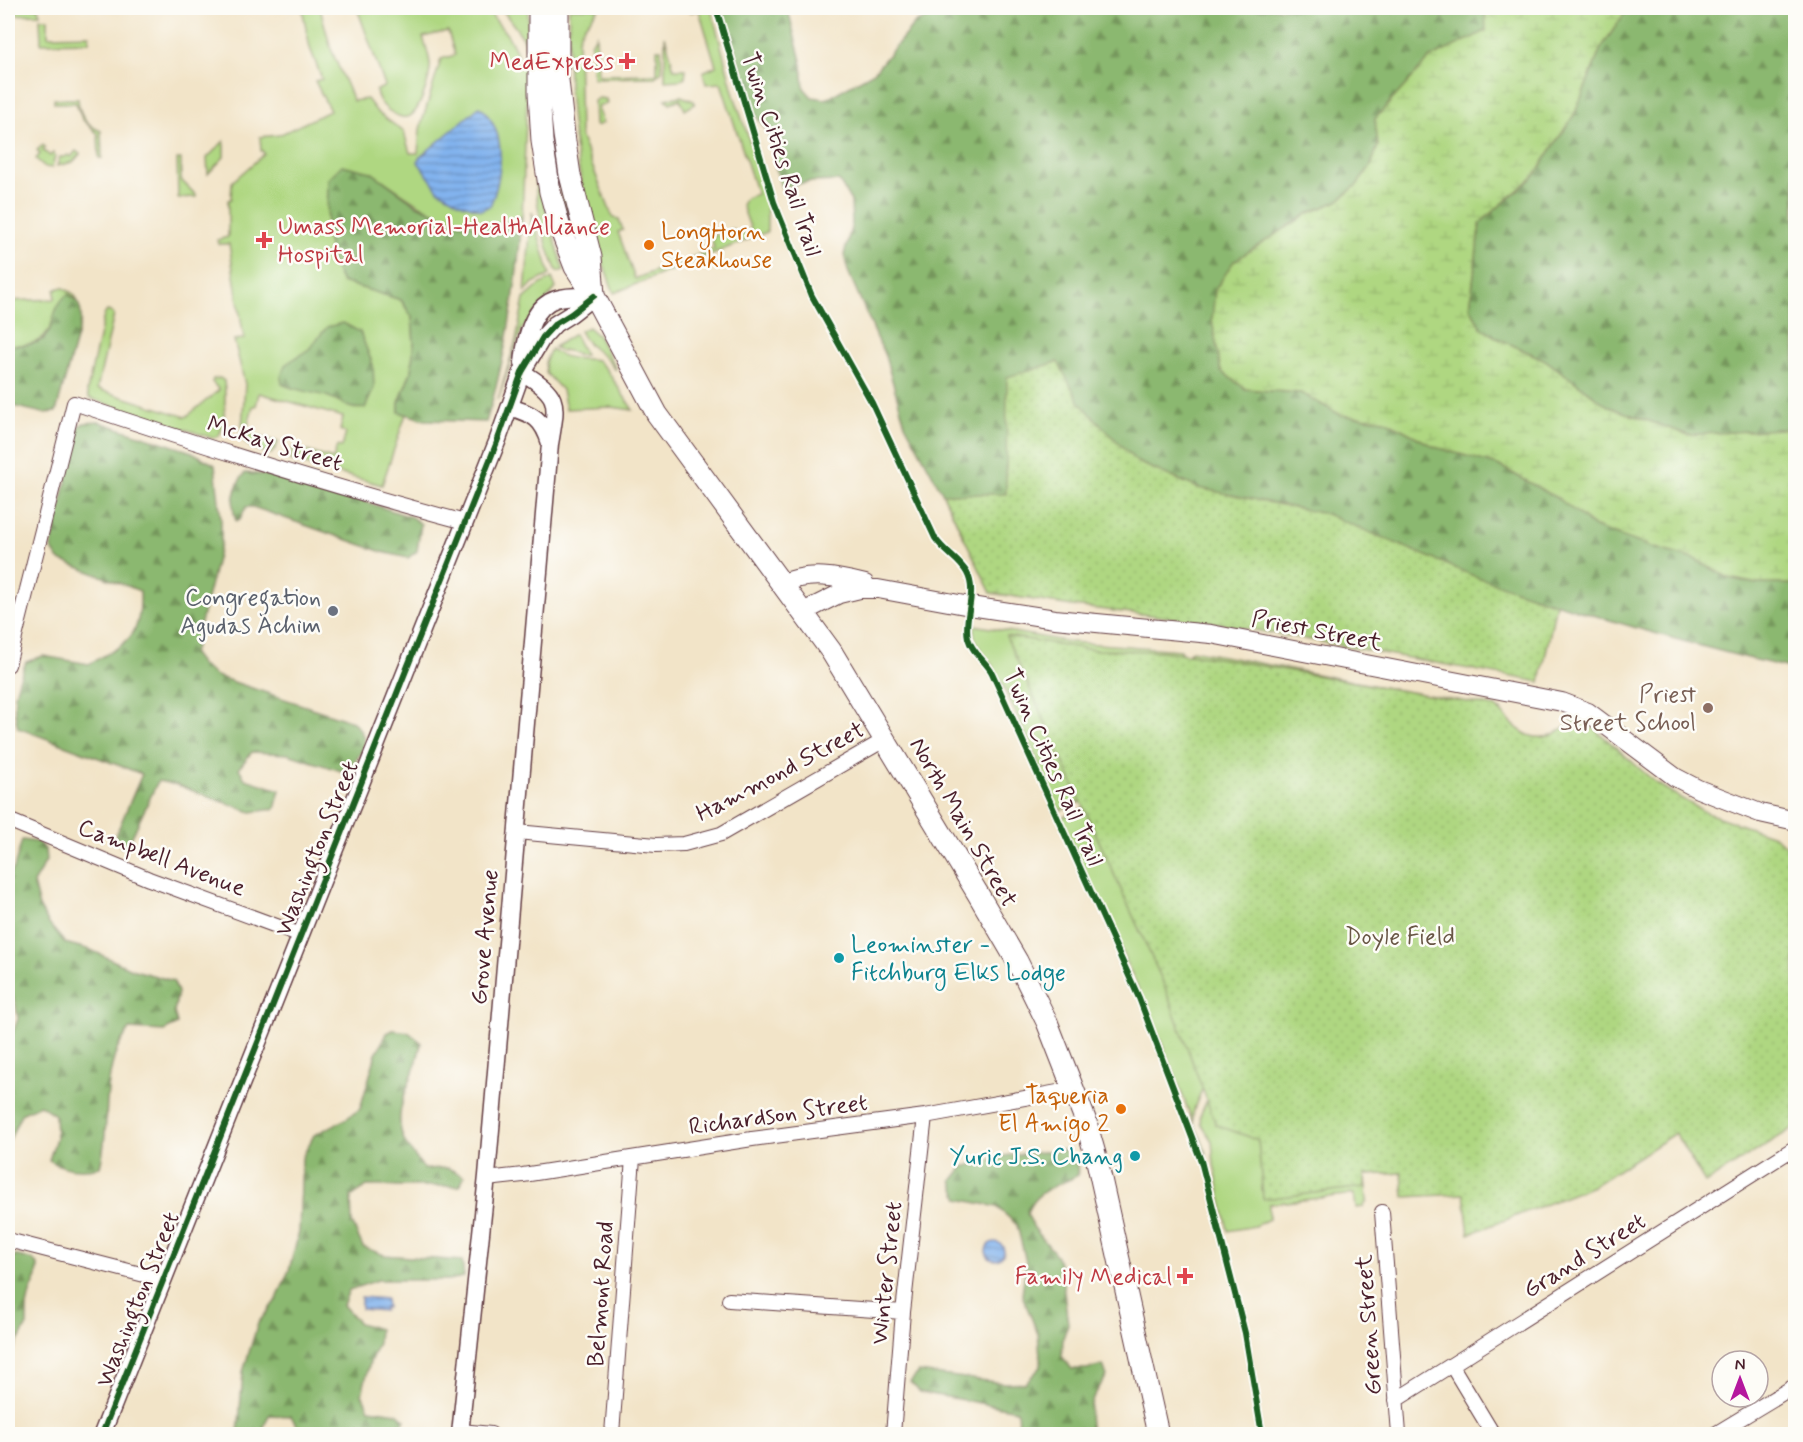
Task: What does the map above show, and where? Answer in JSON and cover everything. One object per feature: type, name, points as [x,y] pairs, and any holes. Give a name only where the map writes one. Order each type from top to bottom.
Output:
[{"type":"main road","name":"North Main Street","points":[[539,8],[539,93],[546,171],[560,228],[575,267],[594,296],[657,414],[831,651],[886,739],[1017,961],[1047,1022],[1074,1089],[1097,1161],[1158,1434]]},
{"type":"main road","name":"North Main Street","points":[[558,8],[558,80],[563,127],[570,175],[591,257],[594,296]]},
{"type":"main road","points":[[782,584],[799,577],[817,576],[853,581],[878,589]]},
{"type":"main road","name":"Priest Street","points":[[803,612],[839,594],[860,589],[878,589],[1055,619],[1211,634],[1562,702],[1588,712],[1675,777],[1698,789],[1760,813],[1796,821]]},
{"type":"street","name":"Washington Street","points":[[102,1434],[465,522],[522,372],[550,329],[594,296]]},
{"type":"street","name":"Grove Avenue","points":[[460,1433],[487,1179],[550,444],[555,410],[554,401],[545,386],[522,372]]},
{"type":"street","name":"McKay Street","points":[[13,623],[74,403],[230,454],[465,522]]},
{"type":"street","points":[[510,407],[536,417],[544,426],[550,444]]},
{"type":"street","points":[[8,665],[13,623]]},
{"type":"street","name":"Hammond Street","points":[[517,832],[656,845],[695,841],[721,834],[886,739]]},
{"type":"street","name":"Campbell Avenue","points":[[8,819],[149,879],[301,935]]},
{"type":"street","name":"Richardson Street","points":[[487,1179],[752,1139],[925,1116],[1074,1089]]},
{"type":"street","name":"Winter Street","points":[[893,1434],[903,1312],[925,1116]]},
{"type":"street","name":"Grand Street","points":[[1396,1400],[1796,1147]]},
{"type":"street","name":"Belmont Road","points":[[612,1434],[633,1158]]},
{"type":"street","name":"Green Street","points":[[1382,1212],[1399,1434]]},
{"type":"street","points":[[8,1240],[164,1280]]},
{"type":"street","points":[[729,1300],[903,1312]]},
{"type":"street","points":[[1452,1366],[1493,1434]]},
{"type":"street","points":[[1715,1434],[1796,1385]]},
{"type":"street","points":[[460,1433],[491,1434]]},
{"type":"green space","points":[[8,8],[38,8],[40,14],[8,15]]},
{"type":"green space","points":[[302,8],[320,8],[331,49],[353,101],[367,99],[377,112],[404,132],[410,153],[418,153],[420,129],[441,59],[455,55],[448,31],[423,37],[430,64],[427,84],[414,113],[402,117],[388,110],[377,97],[376,91],[385,86],[357,8],[486,8],[508,36],[528,74],[522,217],[499,224],[471,226],[425,208],[371,172],[328,179],[327,232],[331,261],[401,300],[412,317],[414,343],[411,372],[399,403],[399,412],[406,414],[382,485],[290,460],[293,447],[333,459],[337,446],[342,447],[346,433],[340,430],[343,417],[259,393],[247,429],[242,428],[245,384],[234,340],[244,339],[229,244],[219,244],[217,240],[228,237],[228,200],[231,199],[232,182],[264,154],[261,151],[260,137],[279,135],[330,111],[315,81],[322,79],[310,48]]},
{"type":"green space","points":[[501,8],[528,8],[528,53],[521,35]]},
{"type":"green space","points":[[569,8],[599,8],[582,29],[578,39],[580,135],[613,218],[619,219],[623,230],[618,232],[635,279],[662,268],[663,270],[714,248],[713,236],[733,229],[738,236],[751,230],[742,205],[746,198],[757,194],[721,83],[706,84],[703,72],[716,66],[699,10],[691,12],[688,8],[711,8],[734,95],[767,200],[767,232],[614,293],[585,198],[572,125],[568,65]]},
{"type":"green space","points":[[721,8],[785,8],[788,10],[802,65],[804,88],[812,97],[826,99],[874,72],[916,22],[935,16],[979,15],[989,8],[1522,8],[1476,37],[1430,58],[1375,119],[1378,146],[1371,166],[1358,184],[1338,201],[1309,213],[1264,243],[1218,347],[1221,371],[1246,389],[1301,393],[1341,415],[1385,420],[1435,447],[1498,465],[1559,499],[1595,527],[1651,547],[1695,559],[1729,578],[1758,584],[1795,584],[1795,669],[1724,652],[1584,612],[1238,497],[1198,488],[1137,462],[964,538],[905,424],[885,356],[848,271],[844,255],[852,224],[851,201],[839,181],[809,182],[781,187],[774,149],[767,131],[756,116]]},
{"type":"green space","points":[[1485,8],[1628,8],[1601,48],[1575,113],[1534,176],[1480,223],[1470,307],[1481,328],[1545,360],[1609,407],[1688,435],[1795,428],[1795,584],[1758,584],[1729,578],[1695,559],[1651,547],[1595,527],[1559,499],[1498,465],[1435,447],[1385,420],[1341,415],[1301,393],[1246,389],[1221,371],[1212,320],[1215,290],[1234,261],[1309,213],[1338,201],[1358,184],[1371,166],[1378,146],[1375,119],[1430,58],[1486,31]]},
{"type":"green space","points":[[1628,8],[1795,8],[1795,428],[1688,435],[1609,407],[1545,360],[1499,339],[1481,327],[1470,307],[1480,223],[1534,176],[1575,113],[1601,48]]},
{"type":"green space","points":[[40,19],[48,19],[48,36],[89,35],[89,42],[41,43]]},
{"type":"green space","points":[[596,35],[598,75],[657,74],[657,49],[661,49],[662,71],[655,77],[593,78],[591,44]]},
{"type":"green space","points":[[665,36],[674,69],[686,69],[685,77],[680,80],[665,81]]},
{"type":"green space","points":[[547,83],[583,256],[569,230],[555,168]]},
{"type":"green space","points":[[681,96],[694,101],[695,104],[685,110],[680,99],[670,103],[666,99]]},
{"type":"green space","points":[[598,98],[606,99],[607,103],[597,107],[603,123],[597,126],[595,125],[594,101]]},
{"type":"green space","points":[[54,99],[78,99],[84,118],[91,126],[101,131],[102,158],[99,158],[98,134],[82,119],[76,103],[54,103]]},
{"type":"green space","points":[[224,141],[224,157],[208,174],[207,158]]},
{"type":"green space","points":[[43,145],[45,147],[43,150],[50,156],[53,153],[55,156],[52,168],[45,167],[36,159],[40,154],[37,150]]},
{"type":"green space","points":[[535,146],[545,206],[564,270],[557,272],[546,242],[539,210],[535,178]]},
{"type":"green space","points":[[76,151],[80,154],[73,162],[57,166],[60,157],[68,155],[71,157]]},
{"type":"green space","points":[[177,159],[181,159],[181,180],[196,197],[178,198]]},
{"type":"green space","points":[[342,165],[371,172],[417,205],[456,222],[483,227],[522,217],[510,320],[500,371],[486,422],[425,420],[399,412],[399,403],[411,372],[414,343],[412,317],[401,300],[342,282],[331,261],[327,232],[328,179]]},
{"type":"green space","points":[[532,212],[550,275],[533,283],[525,292]]},
{"type":"green space","points":[[552,278],[556,288],[522,329],[498,400],[516,340],[524,299],[541,284]]},
{"type":"green space","points":[[64,288],[75,295],[76,299],[68,294],[63,299],[44,336],[26,345],[8,345],[8,301],[55,299],[55,290]]},
{"type":"green space","points":[[68,294],[79,305],[81,321],[56,412],[43,413],[8,405],[8,345],[26,345],[38,342],[46,336],[60,302]]},
{"type":"green space","points":[[107,311],[114,315],[97,389],[186,417],[219,390],[212,382],[213,379],[220,378],[224,381],[225,402],[223,425],[219,436],[212,438],[89,398],[87,391],[104,315]]},
{"type":"green space","points":[[343,323],[360,332],[373,365],[374,388],[365,408],[350,407],[329,397],[282,384],[281,377],[285,365],[309,349],[327,327]]},
{"type":"green space","points":[[588,327],[598,336],[616,369],[584,338],[580,331]]},
{"type":"green space","points":[[574,334],[585,355],[576,355],[576,353],[563,350],[562,352],[554,347]]},
{"type":"green space","points":[[551,349],[568,357],[597,360],[607,370],[633,410],[611,407],[566,409],[562,390],[546,373],[545,362]]},
{"type":"green space","points":[[1058,362],[1080,403],[1137,462],[1198,488],[1326,514],[1474,576],[1556,604],[1540,682],[1217,623],[1072,606],[991,593],[943,494],[1006,494],[1007,377]]},
{"type":"green space","points":[[99,422],[192,452],[215,465],[221,543],[193,654],[202,666],[216,676],[353,722],[363,736],[363,748],[356,760],[344,772],[288,754],[252,752],[239,768],[245,779],[280,790],[275,809],[251,812],[177,785],[158,781],[128,845],[121,847],[115,837],[142,774],[18,728],[15,694],[26,662],[43,656],[89,664],[130,638],[138,620],[140,591],[59,560],[51,548],[79,426],[84,423]]},
{"type":"green space","points":[[241,432],[278,442],[276,448],[271,454],[252,448],[244,442]]},
{"type":"green space","points":[[245,473],[308,484],[411,517],[421,524],[417,551],[408,558],[382,552],[253,507],[246,507],[240,519],[236,521],[233,508],[234,496],[238,483]]},
{"type":"green space","points":[[974,625],[1069,642],[1181,650],[1181,654],[1088,799],[1059,811],[994,668],[975,639]]},
{"type":"green space","name":"Doyle Field","points":[[1006,636],[1095,650],[1160,651],[1206,656],[1496,707],[1522,732],[1537,737],[1546,737],[1556,733],[1576,721],[1595,729],[1656,783],[1682,799],[1707,813],[1774,836],[1795,852],[1795,1127],[1705,1183],[1675,1133],[1593,1186],[1469,1234],[1464,1194],[1404,1197],[1402,1173],[1365,1175],[1365,1187],[1263,1199],[1258,1140],[1216,1125],[1162,980]]},
{"type":"green space","points":[[1192,650],[1501,710],[1513,727],[1526,734],[1525,741],[1191,657],[1189,653]]},
{"type":"green space","points":[[1089,806],[1206,1081],[1196,1104],[1193,1118],[1204,1147],[1206,1160],[1156,1029],[1060,818]]},
{"type":"green space","points":[[22,840],[37,842],[45,849],[46,861],[33,883],[39,907],[49,924],[65,943],[91,950],[131,969],[173,981],[178,992],[174,1012],[177,1024],[164,1031],[129,1029],[117,1050],[109,1079],[105,1138],[100,1167],[73,1169],[49,1160],[56,1138],[55,1115],[40,1105],[21,1114],[8,1144],[8,1045],[18,1019],[8,983],[11,939],[8,935],[8,876],[14,868]]},
{"type":"green space","points":[[393,1030],[408,1032],[421,1042],[419,1055],[402,1104],[400,1117],[405,1142],[424,1169],[448,1168],[464,1176],[460,1186],[367,1186],[351,1197],[352,1223],[363,1247],[384,1255],[462,1261],[464,1277],[448,1280],[378,1280],[349,1290],[343,1305],[359,1323],[379,1329],[378,1343],[370,1362],[362,1394],[369,1409],[397,1413],[405,1420],[395,1434],[301,1434],[291,1416],[269,1415],[261,1434],[238,1434],[243,1372],[258,1323],[277,1299],[289,1270],[299,1232],[302,1158],[314,1135],[360,1109],[376,1054],[387,1033]]},
{"type":"green space","points":[[1207,1100],[1403,1173],[1365,1175],[1367,1201],[1363,1207],[1356,1208],[1354,1194],[1269,1204],[1269,1219],[1255,1226],[1228,1231],[1214,1165],[1212,1141],[1201,1124],[1200,1116]]},
{"type":"green space","points":[[1063,1150],[1075,1159],[1078,1175],[1042,1193],[1027,1213],[1034,1228],[1057,1256],[1062,1276],[1068,1324],[1063,1338],[1062,1357],[1072,1369],[1087,1369],[1103,1365],[1107,1376],[1091,1404],[1089,1418],[1092,1434],[1012,1434],[1018,1427],[1017,1410],[920,1392],[910,1382],[919,1372],[1003,1383],[1025,1383],[1041,1367],[1038,1334],[1022,1295],[1026,1262],[1017,1225],[997,1207],[959,1199],[952,1181],[963,1167],[1003,1156]]},
{"type":"green space","points":[[14,1255],[33,1260],[38,1266],[37,1277],[27,1306],[27,1325],[8,1360],[8,1273]]},
{"type":"water","points":[[479,107],[486,112],[496,130],[500,151],[499,174],[494,196],[490,206],[481,210],[460,203],[438,190],[418,162],[419,158]]},
{"type":"water","points":[[995,1242],[1001,1245],[1004,1251],[1001,1257],[995,1260],[989,1257],[986,1251],[989,1245]]},
{"type":"water","points":[[361,1297],[386,1299],[387,1308],[384,1308],[384,1311],[361,1309]]},
{"type":"cycle path","name":"Twin Cities Rail Trail","points":[[716,8],[774,202],[812,296],[872,403],[935,538],[967,573],[971,589],[967,622],[970,643],[992,673],[1139,998],[1201,1161],[1245,1333],[1262,1434]]},
{"type":"cycle path","points":[[102,1434],[497,442],[522,372],[543,337],[555,324],[594,296]]},
{"type":"place","name":"MedExpress","points":[[627,61]]},
{"type":"place","name":"Umass Memorial-HealthAlliance Hospital","points":[[264,240]]},
{"type":"place","name":"LongHorn Steakhouse","points":[[649,245]]},
{"type":"place","name":"Congregation Agudas Achim","points":[[333,611]]},
{"type":"place","name":"Priest Street School","points":[[1708,708]]},
{"type":"place","name":"Leominster - Fitchburg Elks Lodge","points":[[839,958]]},
{"type":"place","name":"Taqueria El Amigo 2","points":[[1121,1109]]},
{"type":"place","name":"Yuric J.S. Chang","points":[[1135,1156]]},
{"type":"place","name":"Family Medical","points":[[1185,1276]]}]
